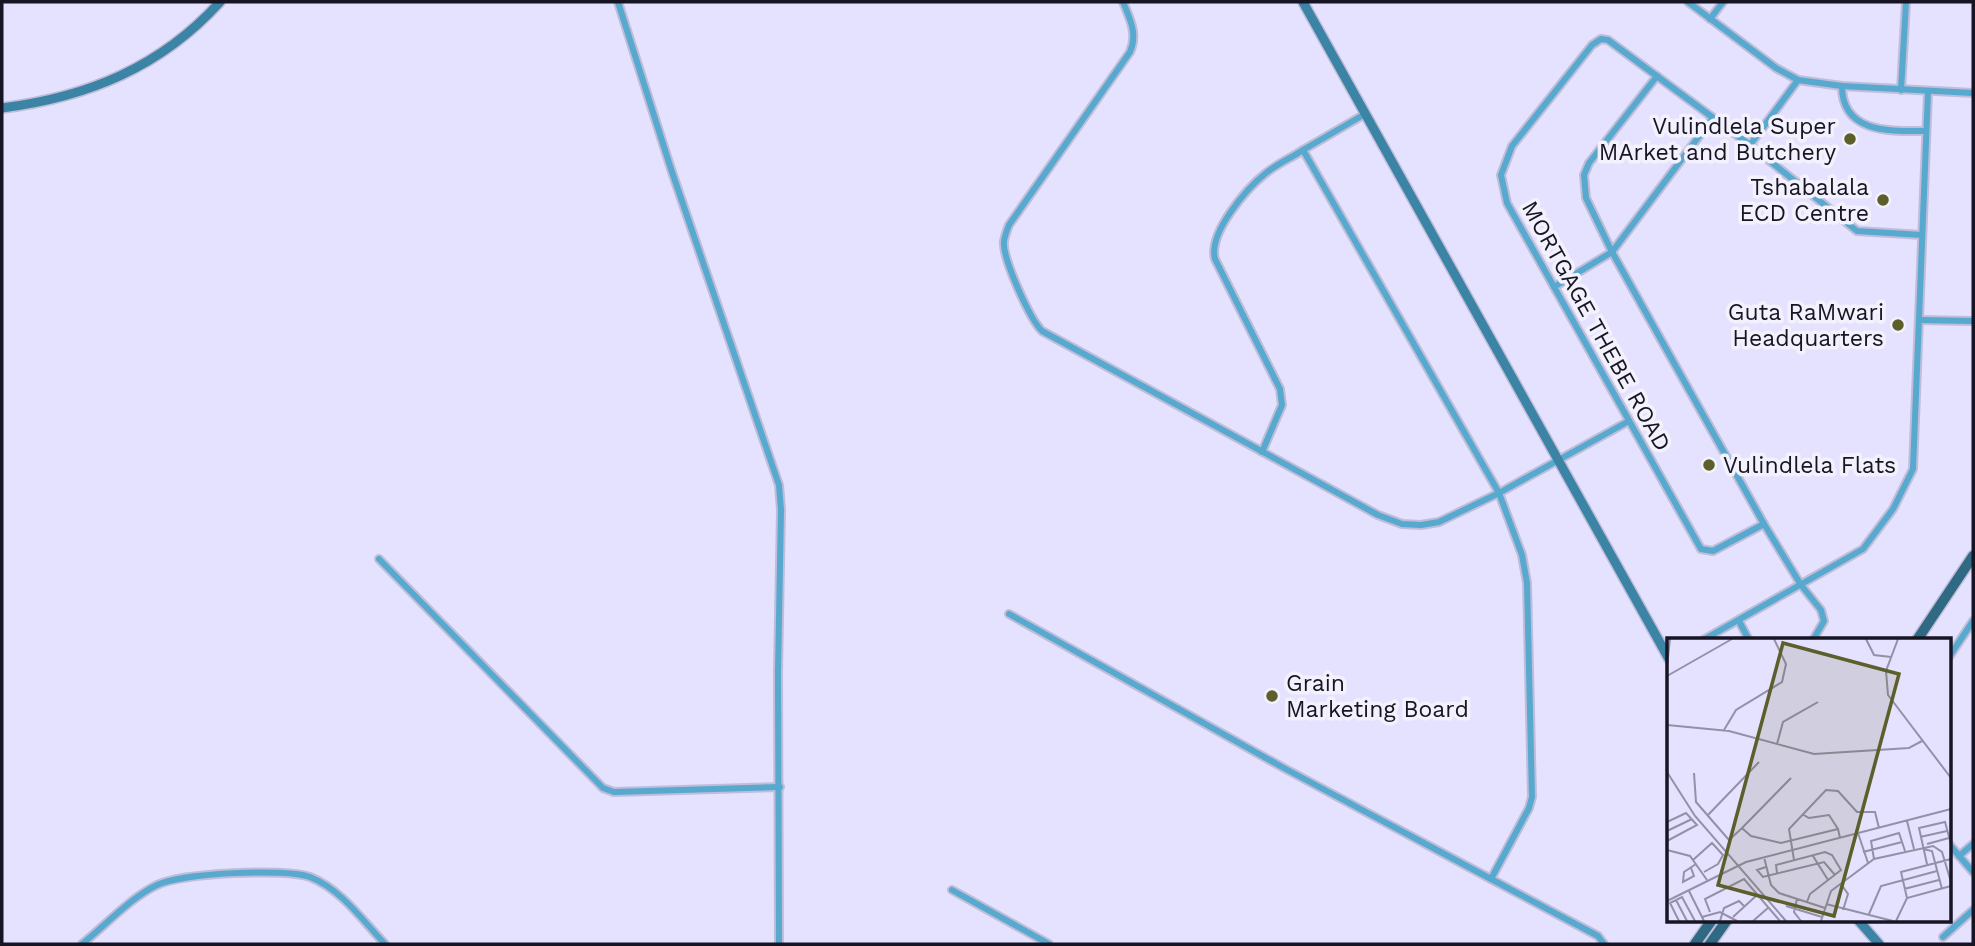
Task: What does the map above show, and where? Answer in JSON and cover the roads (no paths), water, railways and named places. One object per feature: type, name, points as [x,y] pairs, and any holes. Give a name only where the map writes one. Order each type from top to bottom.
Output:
[{"type":"main road","points":[[1918,638],[1973,556]]},
{"type":"main road","points":[[1695,944],[1711,922]]},
{"type":"main road","points":[[1710,944],[1726,922]]},
{"type":"street","points":[[2,108],[42,102],[108,82],[147,62],[181,39],[220,2]]},
{"type":"street","points":[[618,2],[671,169],[779,485],[779,944]]},
{"type":"street","points":[[1123,2],[1134,30],[1130,52],[1009,225],[1004,242],[1006,256],[1034,323],[1042,331],[1377,515],[1402,524],[1421,526],[1439,522],[1499,493],[1629,421]]},
{"type":"street","points":[[1303,2],[1667,654]]},
{"type":"street","points":[[1688,2],[1776,68],[1798,80],[1842,86],[1973,93]]},
{"type":"street","points":[[1710,19],[1723,2]]},
{"type":"street","points":[[1901,90],[1906,2]]},
{"type":"street","name":"MORTGAGE THEBE ROAD","points":[[1764,524],[1713,551],[1701,549],[1507,202],[1501,175],[1512,146],[1596,41],[1608,40],[1750,145],[1857,231],[1922,235]]},
{"type":"street","points":[[1657,76],[1597,151],[1584,175],[1586,198],[1612,252],[1764,524],[1801,586],[1821,610],[1825,621],[1814,638]]},
{"type":"street","points":[[1750,145],[1798,80]]},
{"type":"street","points":[[1842,86],[1843,105],[1852,116],[1864,124],[1882,129],[1926,131]]},
{"type":"street","points":[[1707,638],[1863,549],[1892,509],[1913,469],[1928,92]]},
{"type":"street","points":[[1262,452],[1282,405],[1280,389],[1215,259],[1214,245],[1224,222],[1260,178],[1365,114]]},
{"type":"street","points":[[1554,287],[1612,252],[1712,119]]},
{"type":"street","points":[[1303,150],[1499,493],[1522,555],[1527,583],[1533,784],[1529,807],[1491,879]]},
{"type":"street","points":[[1919,320],[1973,321]]},
{"type":"street","points":[[379,559],[603,788],[614,792],[780,787]]},
{"type":"street","points":[[1009,614],[1282,767],[1598,936],[1604,944]]},
{"type":"street","points":[[1738,621],[1748,638]]},
{"type":"street","points":[[1951,655],[1970,634],[1973,621]]},
{"type":"street","points":[[1959,856],[1973,844]]},
{"type":"street","points":[[1951,846],[1973,872]]},
{"type":"street","points":[[82,944],[157,885],[184,878],[247,873],[300,874],[311,877],[338,895],[385,944]]},
{"type":"street","points":[[952,890],[1049,944]]},
{"type":"street","points":[[1943,937],[1973,910]]},
{"type":"street","points":[[1860,922],[1879,944]]},
{"type":"place","name":"Vulindlela Super MArket and Butchery","points":[[1850,139]]},
{"type":"place","name":"Tshabalala ECD Centre","points":[[1883,200]]},
{"type":"place","name":"Guta RaMwari Headquarters","points":[[1898,325]]},
{"type":"place","name":"Vulindlela Flats","points":[[1709,465]]},
{"type":"place","name":"Grain Marketing Board","points":[[1272,696]]}]
